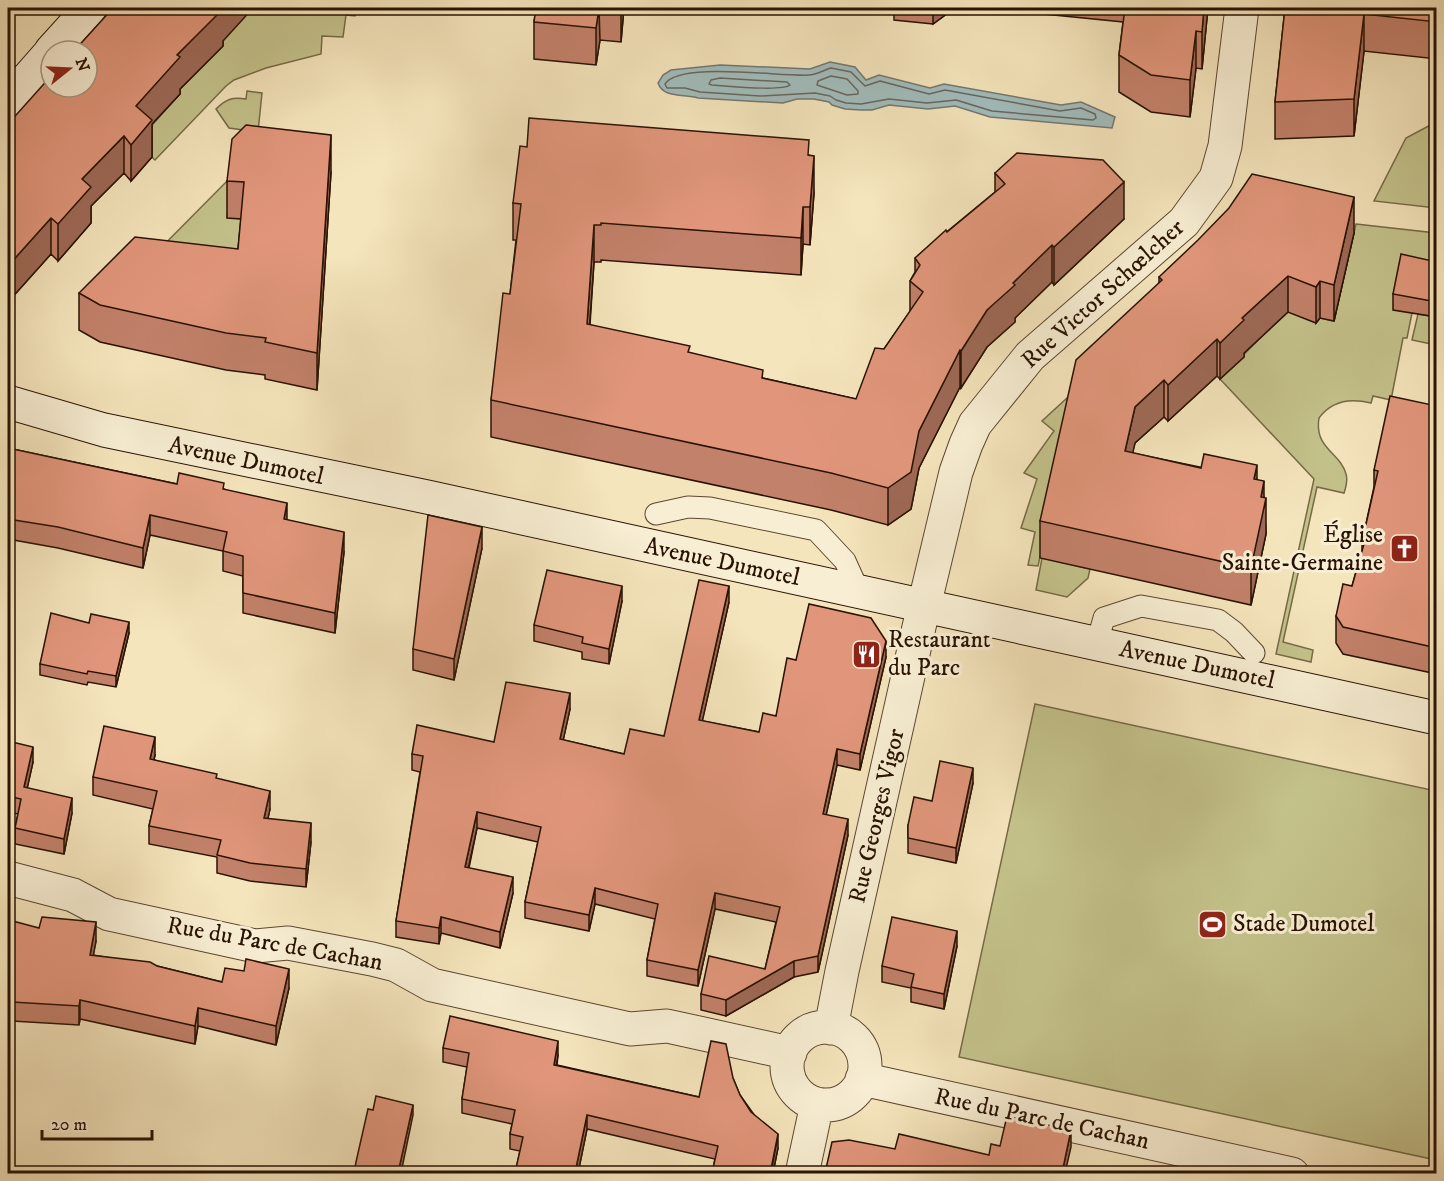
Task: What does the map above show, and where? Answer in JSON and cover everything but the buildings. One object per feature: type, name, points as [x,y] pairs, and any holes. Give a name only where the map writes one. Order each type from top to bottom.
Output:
[{"type":"street","points":[[62,39],[90,8]]},
{"type":"street","name":"Rue Victor Schœlcher","points":[[925,606],[956,472],[975,424],[1030,356],[1184,222],[1216,178],[1225,146],[1242,8]]},
{"type":"street","points":[[8,101],[39,65]]},
{"type":"street","name":"Avenue Dumotel","points":[[8,402],[104,430],[427,497],[1437,718]]},
{"type":"street","name":"Rue Georges Vigor","points":[[831,1028],[925,606]]},
{"type":"street","name":"Rue du Parc de Cachan","points":[[8,878],[73,895],[109,914],[255,946],[288,942],[372,959],[396,965],[432,986],[630,1029],[667,1026],[790,1053]]},
{"type":"street","points":[[820,1028],[831,1028],[852,1037],[864,1057],[865,1068],[857,1089],[849,1098],[839,1103],[817,1104],[798,1093],[788,1075],[787,1064],[790,1053],[801,1036],[820,1028]]},
{"type":"street","name":"Rue du Parc de Cachan","points":[[862,1079],[1292,1173]]},
{"type":"street","points":[[802,1173],[817,1104]]},
{"type":"lane","points":[[656,514],[688,507],[710,508],[816,530],[845,561],[859,592]]},
{"type":"lane","points":[[1097,643],[1104,618],[1141,606],[1218,620],[1234,632],[1254,653]]},
{"type":"shaded area","points":[[245,8],[357,8],[355,16],[346,15],[343,37],[322,36],[321,54],[266,68],[234,80],[226,86],[155,160],[136,143],[180,94],[177,92],[222,46],[221,43]]},
{"type":"shaded area","points":[[247,91],[262,93],[258,132],[229,128],[216,109],[230,100],[246,99]]},
{"type":"shaded area","points":[[1436,122],[1436,208],[1374,201],[1406,138]]},
{"type":"shaded area","points":[[232,176],[227,217],[244,219],[241,253],[135,274]]},
{"type":"shaded area","points":[[1356,224],[1436,233],[1436,277],[1412,313],[1407,338],[1403,338],[1391,400],[1373,396],[1371,403],[1342,402],[1330,407],[1319,418],[1320,437],[1339,460],[1347,481],[1344,493],[1317,487],[1283,642],[1313,650],[1311,662],[1276,654],[1314,479],[1220,379],[1261,337],[1276,308],[1334,321]]},
{"type":"shaded area","points":[[1418,314],[1436,317],[1436,345],[1412,340]]},
{"type":"shaded area","points":[[1078,388],[1038,566],[1028,565],[1035,532],[1021,528],[1037,479],[1024,473],[1054,431],[1042,421]]},
{"type":"shaded area","points":[[1042,558],[1090,569],[1088,578],[1067,597],[1036,590]]},
{"type":"shaded area","name":"Stade Dumotel","points":[[1035,704],[1436,791],[1436,1160],[959,1057]]},
{"type":"water","points":[[830,62],[855,67],[866,80],[879,75],[930,88],[944,84],[1061,105],[1081,102],[1115,117],[1112,128],[990,117],[955,106],[928,109],[889,105],[872,110],[845,109],[814,99],[797,99],[783,103],[674,95],[664,91],[658,83],[663,75],[671,70],[720,65],[810,69]]},
{"type":"place","name":"Église Sainte-Germaine","points":[[1404,549]]},
{"type":"place","name":"Restaurant du Parc","points":[[867,654]]},
{"type":"place","name":"Stade Dumotel","points":[[1212,924]]}]
